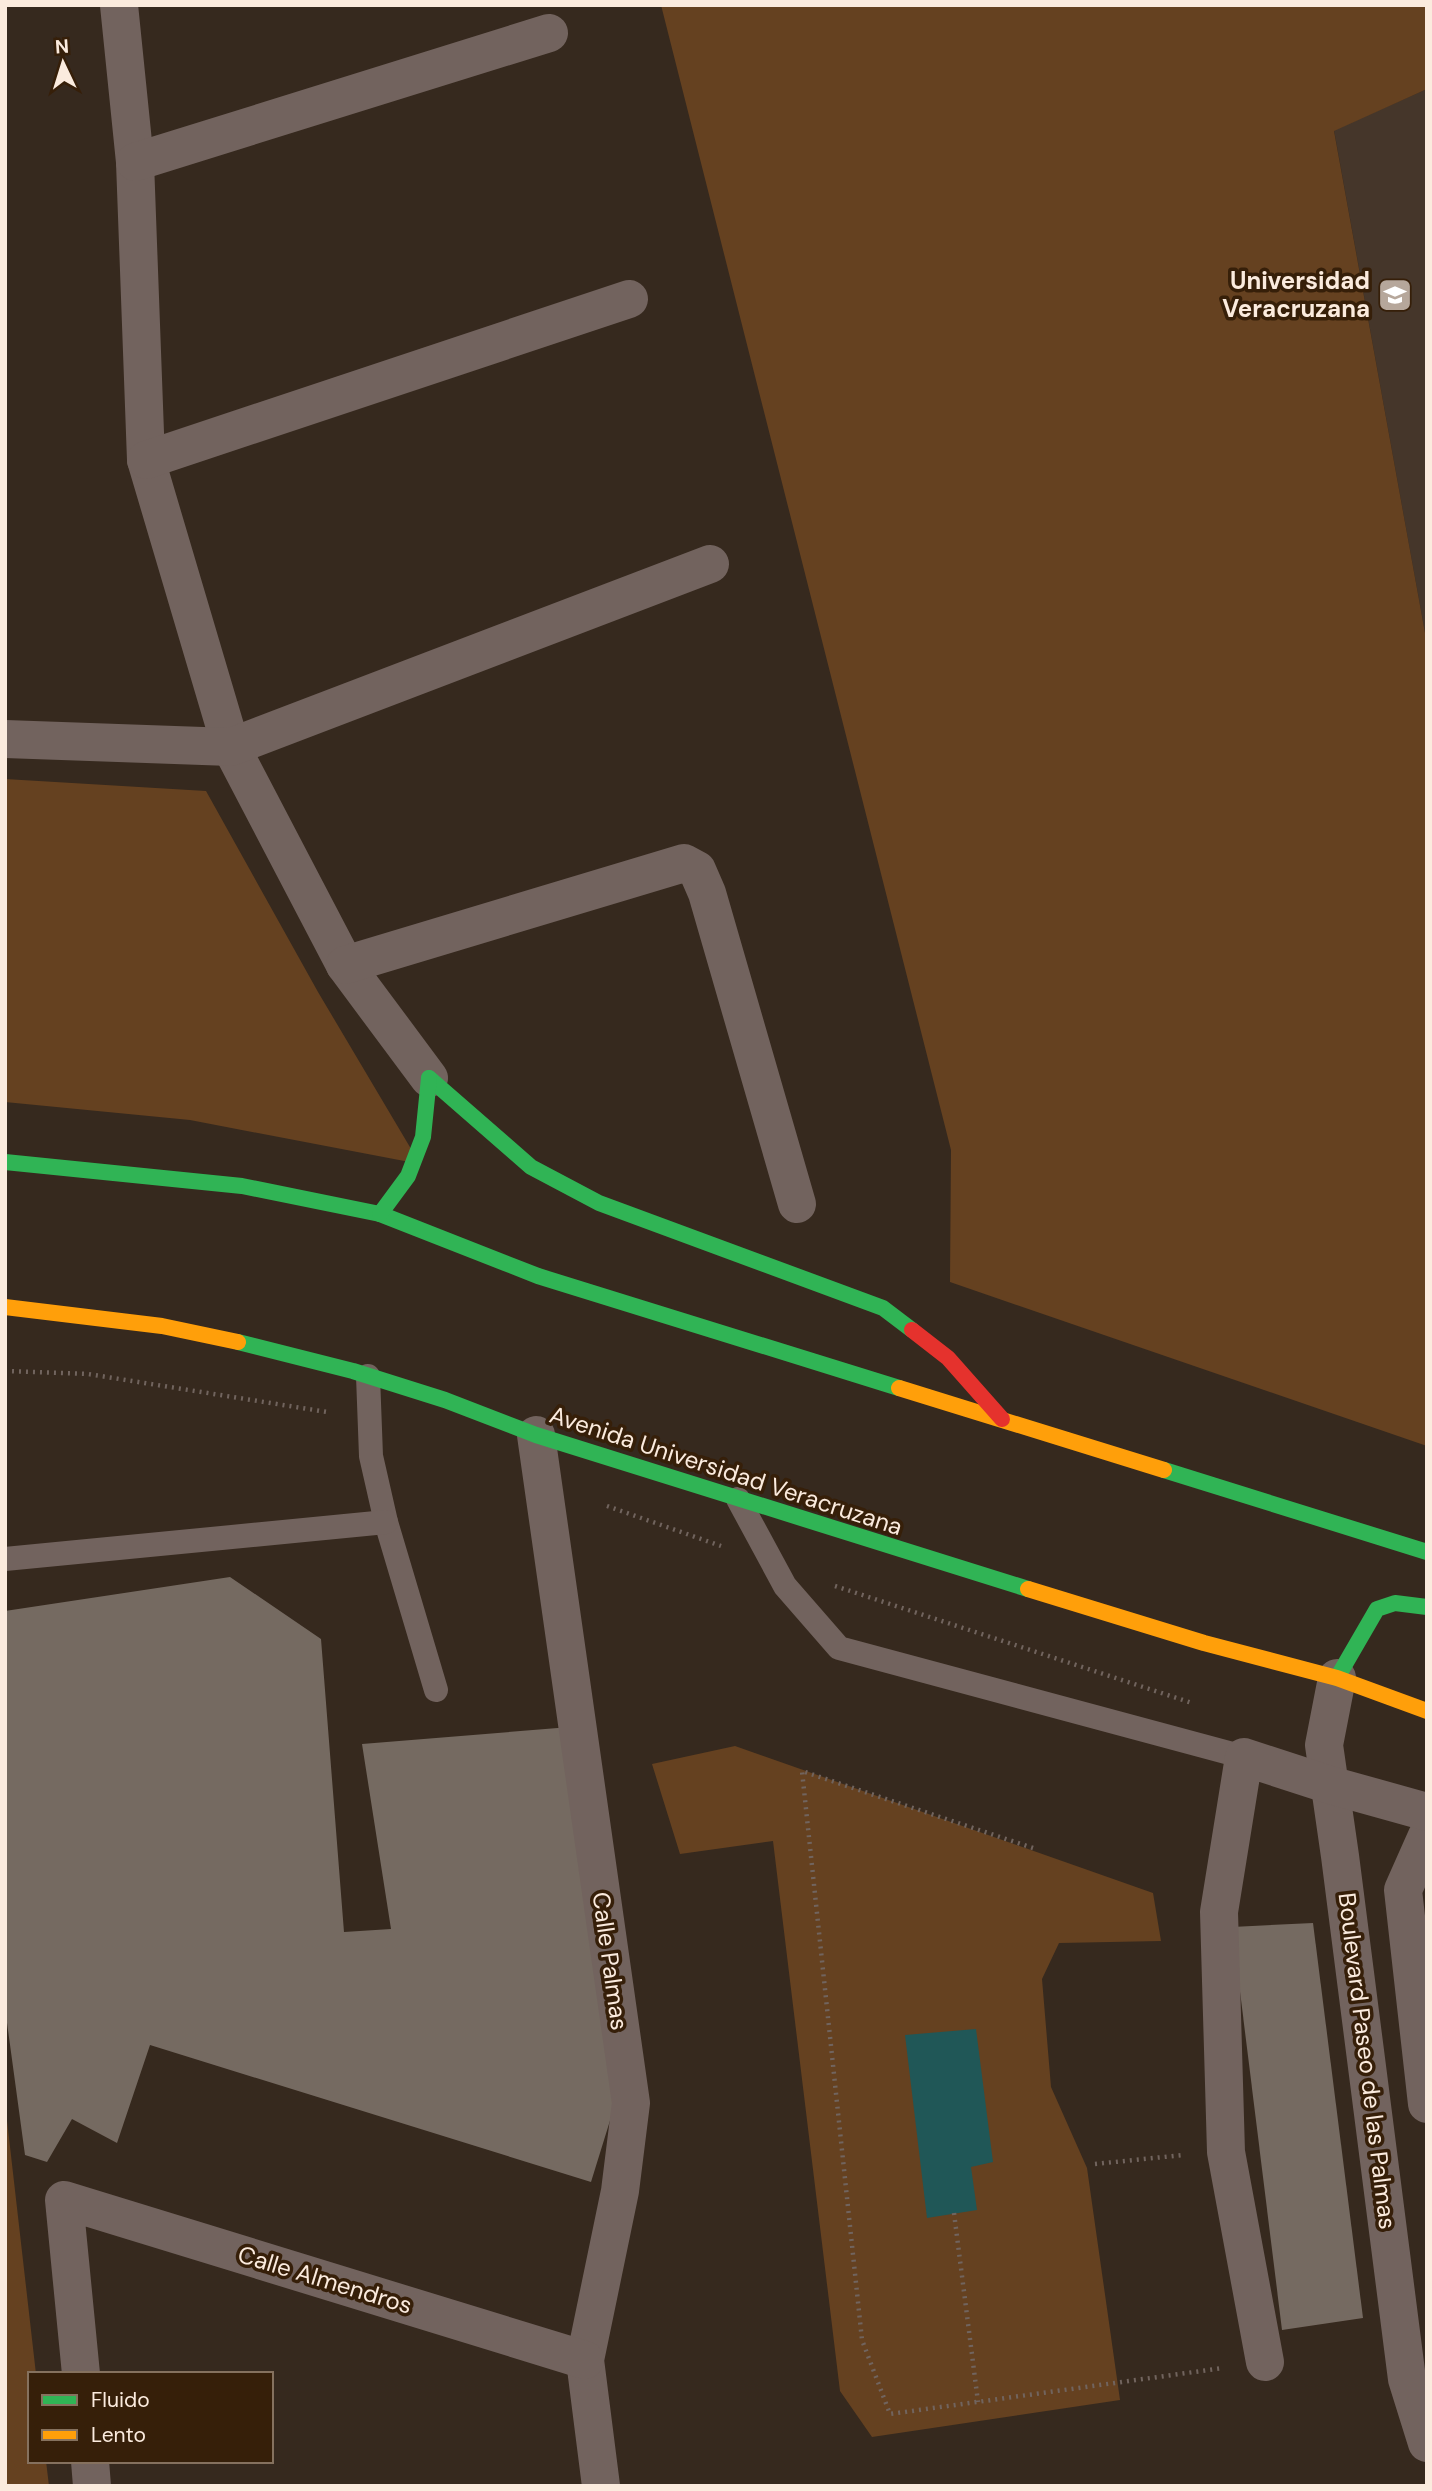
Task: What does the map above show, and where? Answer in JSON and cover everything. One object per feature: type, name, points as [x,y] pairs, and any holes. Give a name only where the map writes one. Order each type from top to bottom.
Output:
[{"type":"main road","points":[[380,1214],[408,1175],[423,1137],[429,1079]]},
{"type":"main road","points":[[429,1079],[531,1167],[599,1203],[883,1308],[948,1359],[1002,1419]]},
{"type":"main road","points":[[5,1162],[242,1186],[380,1214],[538,1276],[1427,1552]]},
{"type":"main road","name":"Avenida Universidad Veracruzana","points":[[5,1307],[162,1326],[258,1346],[368,1376],[445,1400],[536,1435],[738,1499],[1204,1643],[1337,1678],[1427,1711]]},
{"type":"main road","points":[[1337,1678],[1377,1609],[1387,1603],[1427,1607]]},
{"type":"street","points":[[119,5],[135,162],[146,460],[231,747],[345,965],[429,1079]]},
{"type":"street","points":[[135,162],[549,33]]},
{"type":"street","points":[[146,460],[629,299]]},
{"type":"street","points":[[5,739],[231,747],[710,564]]},
{"type":"street","points":[[345,965],[684,863],[697,870],[707,893],[797,1204]]},
{"type":"street","name":"Calle Palmas","points":[[536,1435],[631,2103],[620,2191],[585,2360],[601,2486]]},
{"type":"street","name":"Boulevard Paseo de las Palmas","points":[[1337,1678],[1324,1745],[1407,2379],[1427,2443]]},
{"type":"street","points":[[1265,2362],[1226,2151],[1219,1912],[1244,1757],[1427,1812]]},
{"type":"street","points":[[1427,1836],[1403,1890],[1427,2104]]},
{"type":"street","name":"Calle Almendros","points":[[81,2372],[64,2200],[585,2360]]},
{"type":"street","points":[[90,2463],[92,2486]]},
{"type":"lane","points":[[368,1376],[371,1456],[386,1522],[436,1690]]},
{"type":"lane","points":[[738,1499],[785,1586],[839,1648],[1244,1757]]},
{"type":"lane","points":[[5,1559],[386,1522]]},
{"type":"path","points":[[5,1371],[88,1374],[347,1415],[369,1422]]},
{"type":"path","points":[[606,1506],[892,1606],[1193,1703]]},
{"type":"path","points":[[1032,1848],[802,1771],[862,2340],[890,2414],[1265,2362]]},
{"type":"path","points":[[1095,2164],[1226,2151]]},
{"type":"path","points":[[954,2213],[978,2402]]},
{"type":"shaded area","points":[[661,5],[1427,5],[1427,89],[1334,131],[1427,644],[1427,1446],[950,1282],[951,1150]]},
{"type":"shaded area","name":"Universidad Veracruzana","points":[[1427,89],[1427,644],[1334,130]]},
{"type":"shaded area","points":[[5,779],[206,791],[318,992],[420,1164],[190,1120],[5,1102]]},
{"type":"shaded area","points":[[735,1746],[1153,1893],[1161,1941],[1059,1943],[1042,1979],[1051,2087],[1087,2168],[1120,2400],[872,2437],[840,2391],[773,1841],[680,1854],[652,1764]]},
{"type":"shaded area","points":[[5,2103],[36,2372],[28,2372],[28,2463],[46,2463],[49,2486],[5,2486]]},
{"type":"water","points":[[976,2029],[993,2162],[971,2167],[977,2210],[927,2218],[905,2035]]},
{"type":"building","points":[[230,1577],[321,1639],[344,1932],[391,1929],[362,1744],[570,1727],[617,2098],[591,2182],[150,2045],[117,2143],[72,2119],[47,2162],[25,2155],[5,2008],[5,1611]]},
{"type":"building","points":[[1313,1923],[1363,2318],[1282,2330],[1232,1927]]},
{"type":"traffic: fast","points":[[429,1078],[531,1167],[599,1203],[883,1308],[912,1330]]},
{"type":"traffic: fast","points":[[380,1214],[408,1176],[423,1137],[429,1078]]},
{"type":"traffic: fast","points":[[5,1162],[242,1186],[380,1214],[538,1276],[899,1388]]},
{"type":"traffic: fast","points":[[238,1342],[353,1371],[445,1400],[536,1435],[1028,1589]]},
{"type":"traffic: fast","points":[[1164,1470],[1427,1552]]},
{"type":"traffic: fast","points":[[1337,1678],[1377,1609],[1395,1603],[1427,1607]]},
{"type":"traffic: slow","points":[[5,1307],[162,1326],[238,1342]]},
{"type":"traffic: slow","points":[[899,1388],[1164,1470]]},
{"type":"traffic: slow","points":[[1028,1589],[1204,1643],[1337,1678],[1427,1711]]},
{"type":"traffic: jam","points":[[912,1330],[948,1358],[1002,1419]]},
{"type":"place","name":"Universidad Veracruzana","points":[[1395,295]]}]
